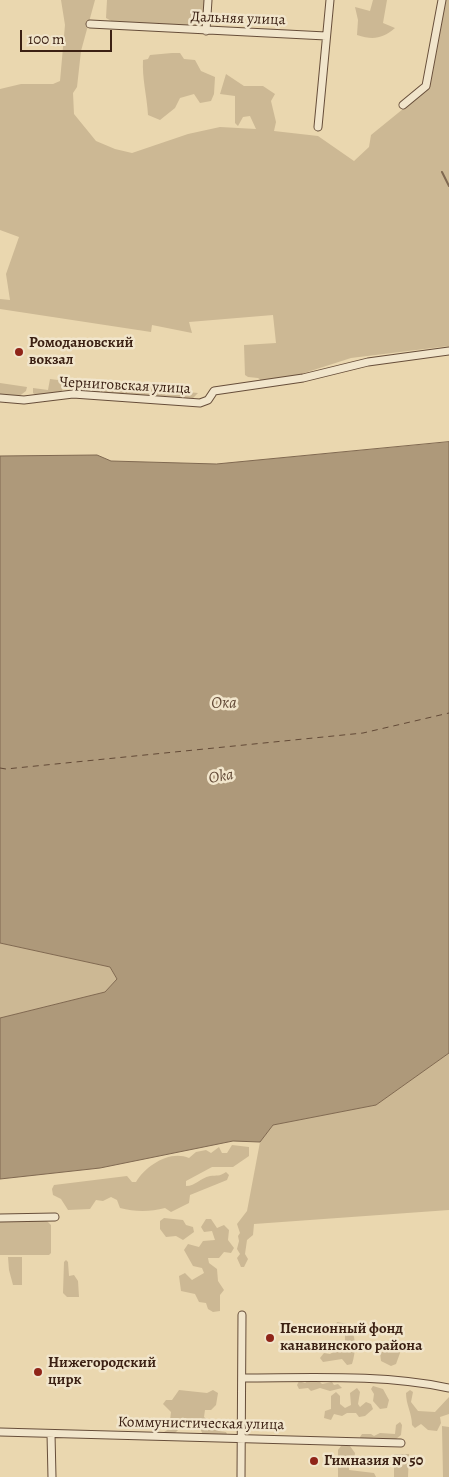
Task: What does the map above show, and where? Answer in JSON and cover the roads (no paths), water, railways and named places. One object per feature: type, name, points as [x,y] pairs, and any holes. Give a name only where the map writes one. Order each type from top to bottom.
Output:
[{"type":"street","points":[[206,32],[208,0]]},
{"type":"street","points":[[318,126],[330,0]]},
{"type":"street","points":[[403,105],[426,86],[442,0]]},
{"type":"street","name":"Дальняя улица","points":[[90,24],[206,32],[326,36]]},
{"type":"street","name":"Черниговская улица","points":[[0,398],[24,400],[73,394],[200,403],[208,400],[214,391],[304,378],[340,367],[390,358],[449,351]]},
{"type":"street","points":[[0,1218],[55,1217]]},
{"type":"street","points":[[241,1477],[242,1315]]},
{"type":"street","points":[[242,1378],[378,1379],[420,1382],[449,1388]]},
{"type":"street","name":"Коммунистическая улица","points":[[0,1432],[401,1443]]},
{"type":"street","points":[[51,1434],[52,1477]]},
{"type":"water","name":"Ока","points":[[449,442],[449,1053],[376,1105],[273,1125],[260,1142],[233,1141],[100,1168],[0,1179],[0,1018],[105,992],[117,979],[110,967],[0,943],[0,456],[97,455],[111,461],[216,464]]},
{"type":"waterway","points":[[442,172],[449,186]]},
{"type":"place","name":"Ромодановский вокзал","points":[[19,352]]},
{"type":"place","name":"Пенсионный фонд канавинского района","points":[[270,1338]]},
{"type":"place","name":"Нижегородский цирк","points":[[38,1372]]},
{"type":"place","name":"Гимназия № 50","points":[[314,1461]]},
{"type":"water label","name":"Oka","points":[[221,777]]}]
